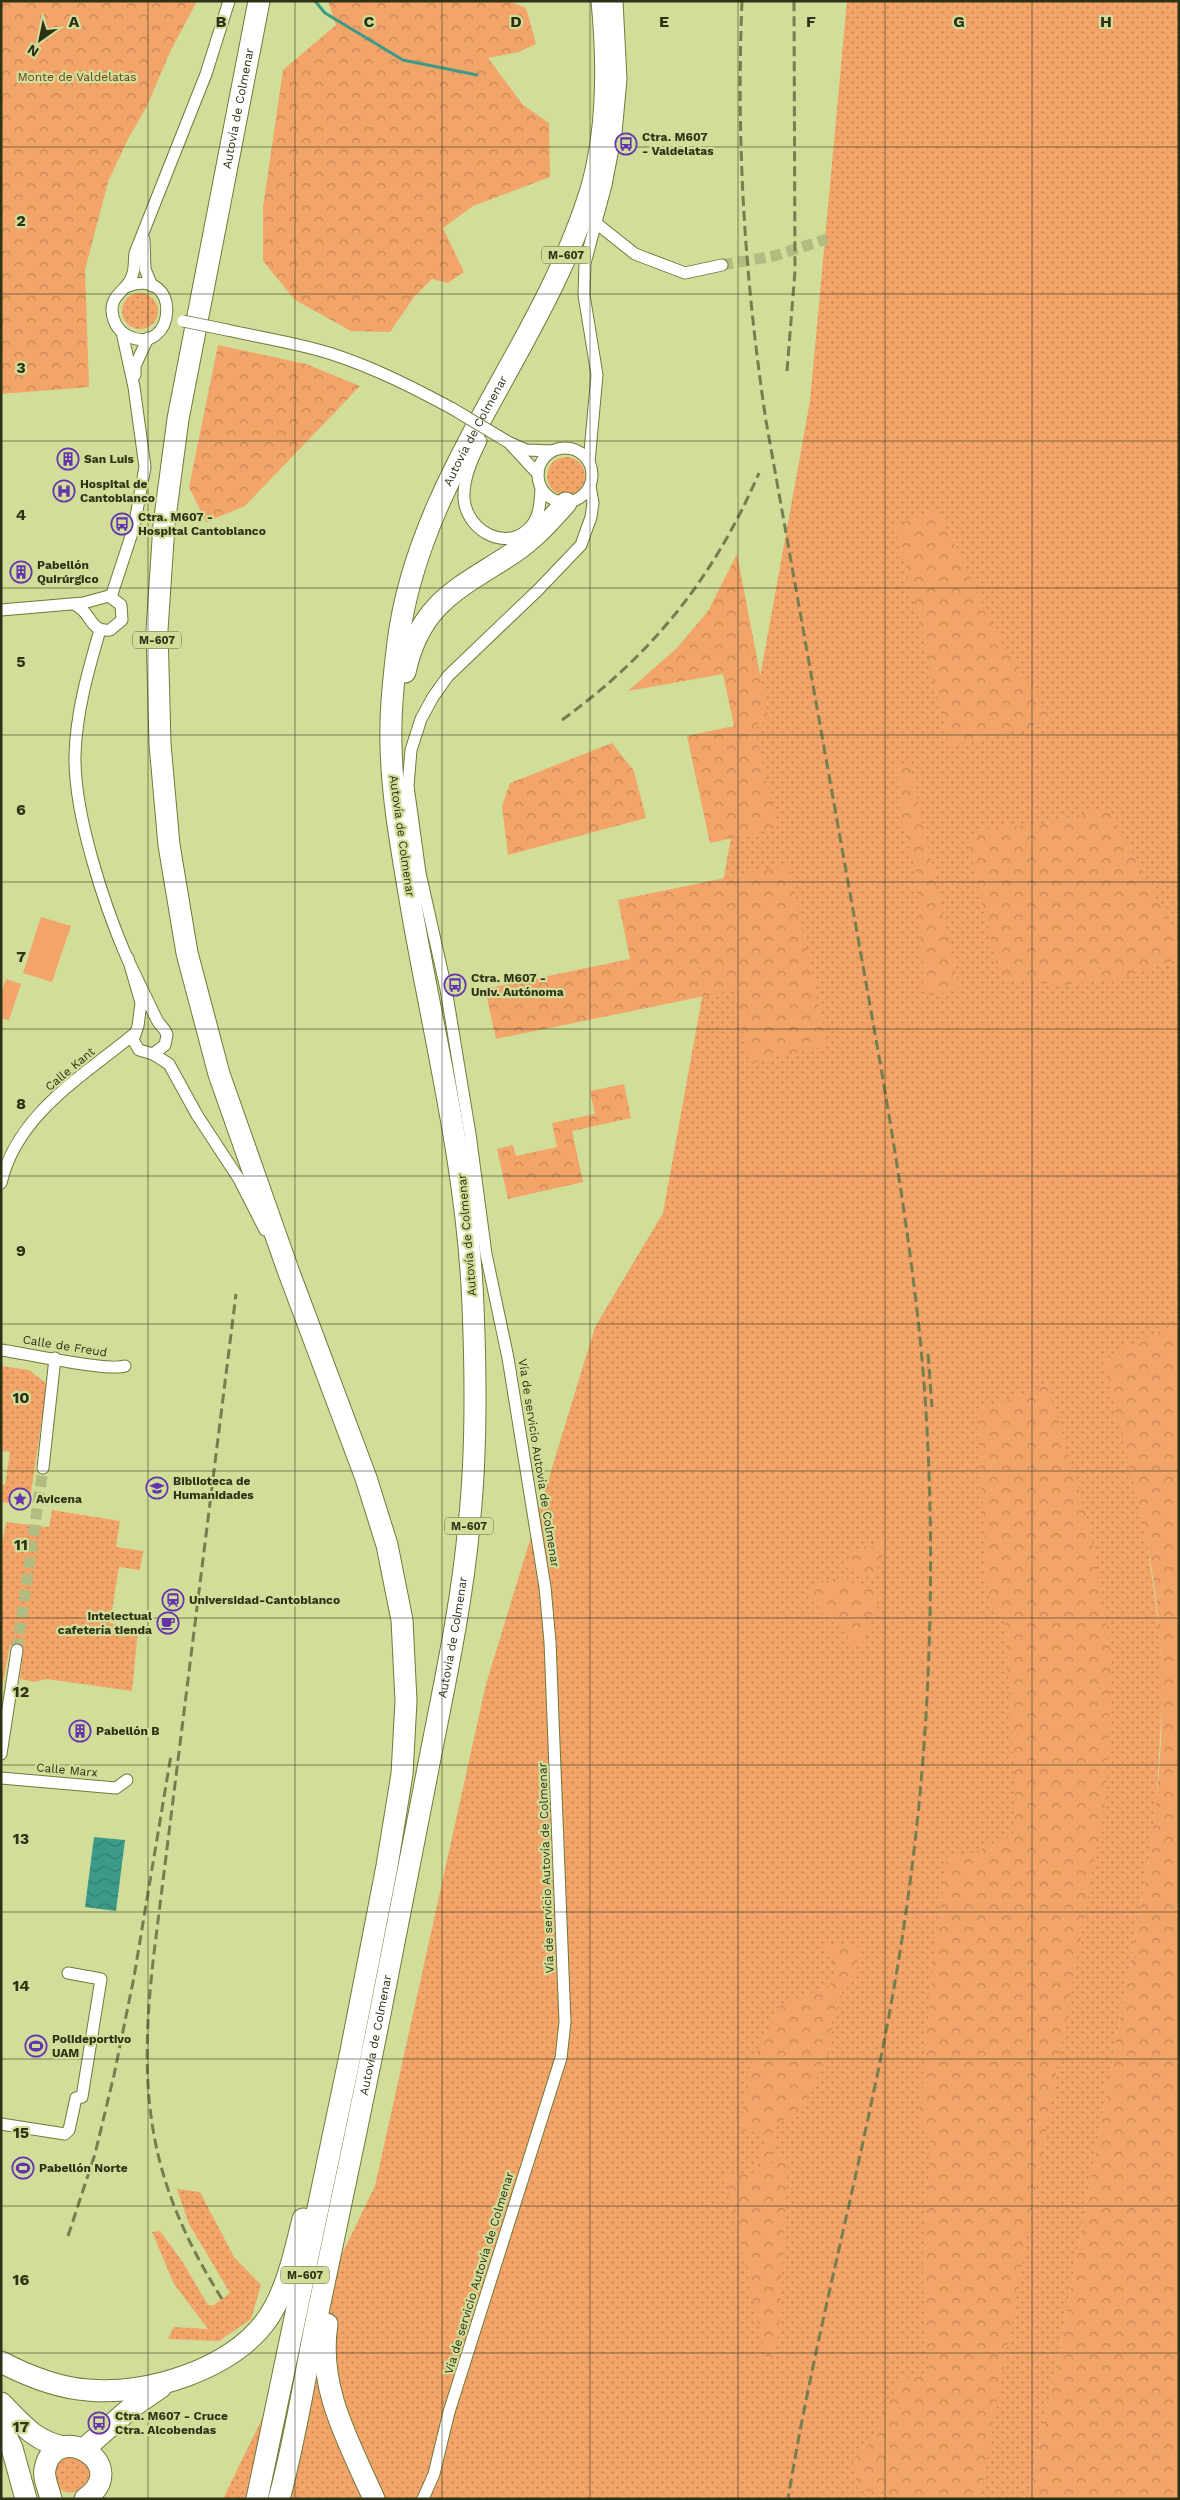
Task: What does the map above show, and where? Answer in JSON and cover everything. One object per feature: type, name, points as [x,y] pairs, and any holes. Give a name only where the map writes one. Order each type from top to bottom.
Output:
[{"type":"highway","name":"Autovía de Colmenar","points":[[257,2499],[352,2051],[387,1866],[402,1774],[406,1701],[402,1620],[388,1545],[219,1074],[188,953],[169,845],[159,725],[157,630],[164,525],[178,419],[259,1]]},
{"type":"highway","name":"Autovía de Colmenar","points":[[278,2499],[366,2085],[452,1646],[463,1581],[470,1517],[476,1396],[473,1295],[461,1172],[407,880],[393,774],[391,704],[398,641],[416,564],[429,527],[447,485],[500,387],[562,265],[590,191],[602,127],[605,30],[602,1]]},
{"type":"highway","points":[[393,774],[401,741],[405,671],[412,646],[430,615],[443,598],[514,552],[541,531],[566,503]]},
{"type":"highway","points":[[45,2468],[52,2455],[74,2448],[141,2393],[194,2372],[227,2355],[260,2329],[270,2316],[290,2264],[325,2133],[332,2096],[352,2051]]},
{"type":"highway","points":[[366,2085],[360,2161],[327,2326],[325,2362],[329,2390],[334,2405],[374,2499]]},
{"type":"highway","points":[[1,2362],[52,2384],[87,2390],[123,2390],[141,2393]]},
{"type":"highway","points":[[1,2403],[36,2438],[48,2444],[74,2448],[97,2462],[103,2490],[91,2494],[85,2499]]},
{"type":"highway","points":[[1,2413],[32,2449],[45,2468],[46,2482],[53,2496]]},
{"type":"highway","points":[[1,2426],[12,2448],[26,2499]]},
{"type":"street","points":[[126,287],[132,277],[135,253],[206,74],[229,1]]},
{"type":"street","points":[[541,489],[556,501],[566,503],[580,497],[590,486],[592,478],[589,462],[597,375],[584,295],[584,263],[606,185],[616,134],[621,79],[616,1]]},
{"type":"street","points":[[596,223],[635,254],[685,273],[722,265]]},
{"type":"street","points":[[146,228],[143,252],[145,269],[152,286]]},
{"type":"street","points":[[110,597],[134,528],[145,467],[134,387],[122,332],[113,318],[112,309],[119,292],[126,287],[134,283],[152,286],[160,291],[168,308],[183,321]]},
{"type":"street","points":[[122,332],[139,339],[148,338],[164,325],[168,308]]},
{"type":"street","points":[[164,325],[183,321],[330,353],[392,376],[454,409],[508,442],[526,450],[552,451]]},
{"type":"street","points":[[134,387],[135,366],[148,338]]},
{"type":"street","points":[[500,387],[492,421],[469,469],[464,499],[468,516],[482,531],[493,537],[500,538],[525,532],[536,518],[541,489],[538,474],[540,464],[552,451],[560,447],[571,448],[579,451],[589,462]]},
{"type":"street","points":[[508,442],[538,474]]},
{"type":"street","name":"Vía de servicio Autovía de Colmenar","points":[[423,2499],[434,2474],[450,2412],[561,2058],[565,2022],[551,1660],[546,1587],[508,1358],[486,1254],[470,1134],[447,998],[420,873],[408,786],[411,750],[421,719],[432,697],[448,676],[539,589],[581,545],[591,517],[593,503],[590,486]]},
{"type":"street","points":[[1,610],[73,604],[110,597],[121,605],[122,620],[110,630],[100,630],[93,625],[88,614],[73,604]]},
{"type":"street","points":[[88,614],[91,604],[96,599]]},
{"type":"street","points":[[100,630],[85,680],[78,721],[75,757],[78,795],[96,874],[128,958],[159,1023],[166,1030],[167,1041],[162,1050],[153,1054]]},
{"type":"street","points":[[128,958],[141,1003],[134,1040],[139,1050],[153,1054],[169,1064],[197,1115],[239,1179],[288,1270]]},
{"type":"street","points":[[136,1030],[147,1021],[159,1023]]},
{"type":"street","name":"Calle Kant","points":[[1,1183],[5,1167],[16,1143],[32,1121],[63,1091],[136,1030]]},
{"type":"street","name":"Calle Kant","points":[[112,1052],[139,1050]]},
{"type":"street","name":"Calle de Freud","points":[[1,1350],[55,1362],[119,1368],[125,1366]]},
{"type":"street","points":[[1,1357],[55,1362],[44,1468]]},
{"type":"street","points":[[1,1754],[17,1650]]},
{"type":"street","name":"Calle Marx","points":[[1,1778],[116,1788],[128,1780]]},
{"type":"street","points":[[1,2124],[65,2134],[69,2130],[76,2098],[82,2097],[101,1979],[68,1973]]},
{"type":"green space","name":"Monte de Valdelatas","points":[[1,1],[197,1],[170,52],[147,106],[127,141],[108,182],[85,270],[89,387],[1,394]]},
{"type":"green space","points":[[328,1],[509,1],[526,8],[536,44],[519,52],[488,58],[523,105],[549,123],[550,177],[473,206],[443,228],[464,272],[448,283],[432,279],[414,297],[390,332],[351,331],[295,300],[263,261],[263,207],[283,70],[336,25]]},
{"type":"green space","points":[[847,1],[1179,1],[1179,1322],[1146,1535],[1159,1628],[1163,1687],[1156,1809],[1149,1859],[1062,2337],[1028,2499],[223,2499],[375,2186],[486,1684],[595,1327],[663,1213],[810,401]]},
{"type":"green space","points":[[140,293],[147,294],[153,298],[157,304],[157,318],[153,324],[147,328],[140,329],[133,328],[127,324],[123,318],[122,311],[123,304],[127,298],[133,294]]},
{"type":"green space","points":[[218,345],[306,364],[360,386],[245,506],[206,522],[189,487]]},
{"type":"green space","points":[[566,457],[580,462],[585,476],[580,490],[566,495],[552,490],[547,476],[552,462]]},
{"type":"green space","points":[[938,510],[1001,641],[1052,720],[950,746],[895,525]]},
{"type":"green space","points":[[737,554],[769,721],[754,725],[777,828],[710,843],[687,736],[734,726],[723,674],[628,691],[677,648],[708,611]]},
{"type":"green space","points":[[612,743],[634,771],[646,818],[508,855],[502,806],[510,783]]},
{"type":"green space","points":[[897,763],[910,766],[959,988],[937,995],[924,994],[916,872],[899,811]]},
{"type":"green space","points":[[1109,808],[1179,942],[1179,958],[1124,978],[1061,985],[1000,979],[968,842],[984,828],[1038,825]]},
{"type":"green space","points":[[789,865],[827,1046],[750,1063],[734,990],[496,1039],[485,989],[630,959],[618,900]]},
{"type":"green space","points":[[41,917],[71,926],[52,982],[23,973]]},
{"type":"green space","points":[[6,979],[21,984],[9,1020],[1,1018],[1,993]]},
{"type":"green space","points":[[624,1084],[631,1118],[572,1131],[583,1182],[508,1199],[497,1149],[513,1145],[516,1156],[557,1147],[552,1123],[595,1114],[590,1091]]},
{"type":"green space","points":[[1179,1322],[1179,2499],[1028,2499],[1062,2337],[1149,1859],[1161,1744],[1161,1658],[1150,1561],[1136,1493],[1102,1359]]},
{"type":"green space","points":[[1,1366],[29,1370],[47,1384],[29,1506],[1,1502],[1,1485],[5,1485],[10,1452],[1,1451]]},
{"type":"green space","points":[[1048,1385],[1088,1521],[1112,1658],[1106,1796],[980,2499],[895,2499],[883,2492],[858,2490],[852,2459],[868,2447],[901,2379],[929,2372],[922,2269],[931,2145],[919,2118],[934,1955],[948,1855],[971,1854],[1013,1835],[1016,1807],[1005,1624],[988,1596],[977,1411]]},
{"type":"green space","points":[[52,1510],[120,1521],[116,1547],[143,1551],[140,1570],[119,1567],[110,1623],[138,1630],[132,1691],[47,1679],[34,1682],[20,1679],[23,1649],[10,1645],[1,1694],[1,1551],[6,1522],[49,1527]]},
{"type":"green space","points":[[880,1538],[885,1541],[885,1546],[875,1579],[845,1569],[853,1550],[860,1551],[864,1546],[874,1548]]},
{"type":"green space","points":[[834,1579],[865,1586],[878,1592],[879,1604],[873,1615],[864,1616],[869,1622],[867,1636],[861,1638],[864,1644],[854,1645],[846,1639],[848,1634],[821,1611],[806,1594],[810,1586]]},
{"type":"green space","points":[[824,1943],[860,1948],[856,1977],[843,1990],[832,2023],[830,2050],[800,2114],[778,2122],[768,2170],[779,2153],[788,2159],[779,2331],[769,2372],[726,2176],[755,2173],[767,2134],[740,2130],[749,2068],[781,2005],[830,1986],[835,1968]]},
{"type":"green space","points":[[177,2189],[200,2192],[234,2257],[261,2285],[251,2319],[219,2341],[168,2339],[174,2327],[208,2329],[174,2284],[152,2232],[160,2231],[182,2261],[208,2305],[214,2305],[230,2293],[189,2224]]},
{"type":"green space","points":[[70,2453],[90,2467],[88,2483],[76,2492],[66,2492],[58,2487],[52,2469]]},
{"type":"water","points":[[94,1837],[125,1840],[116,1911],[85,1907]]},
{"type":"waterway","points":[[315,1],[325,13],[403,60],[477,75]]},
{"type":"tunnel","points":[[722,265],[774,256],[827,239]]},
{"type":"tunnel","points":[[17,1650],[43,1468]]},
{"type":"railway","points":[[742,1],[740,54],[741,159],[748,264],[759,369],[766,421],[873,1022],[913,1277],[926,1415],[931,1546],[925,1729],[916,1834],[902,1939],[884,2043],[817,2347],[788,2499]]},
{"type":"railway","points":[[787,371],[795,271],[794,1]]},
{"type":"railway","points":[[562,720],[625,668],[653,640],[678,610],[722,546],[759,473]]},
{"type":"railway","points":[[222,2299],[197,2255],[177,2213],[163,2173],[148,2091],[147,2048],[154,1953],[236,1294]]},
{"type":"railway","points":[[928,1354],[932,1407]]},
{"type":"railway","points":[[68,2236],[95,2154],[114,2075],[134,1977],[171,1755]]},
{"type":"place","name":"Ctra. M607 - Valdelatas","points":[[626,144]]},
{"type":"place","name":"San Luis","points":[[68,459]]},
{"type":"place","name":"Hospital de Cantoblanco","points":[[64,491]]},
{"type":"place","name":"Ctra. M607 - Hospital Cantoblanco","points":[[122,524]]},
{"type":"place","name":"Pabellón Quirúrgico","points":[[21,572]]},
{"type":"place","name":"Ctra. M607 - Univ. Autónoma","points":[[455,985]]},
{"type":"place","name":"Biblioteca de Humanidades","points":[[157,1488]]},
{"type":"place","name":"Avicena","points":[[20,1499]]},
{"type":"place","name":"Universidad-Cantoblanco","points":[[173,1600]]},
{"type":"place","name":"Intelectual cafetería tienda","points":[[168,1623]]},
{"type":"place","name":"Pabellón B","points":[[80,1731]]},
{"type":"place","name":"Polideportivo UAM","points":[[36,2046]]},
{"type":"place","name":"Pabellón Norte","points":[[23,2168]]},
{"type":"place","name":"Ctra. M607 - Cruce Ctra. Alcobendas","points":[[99,2423]]}]
